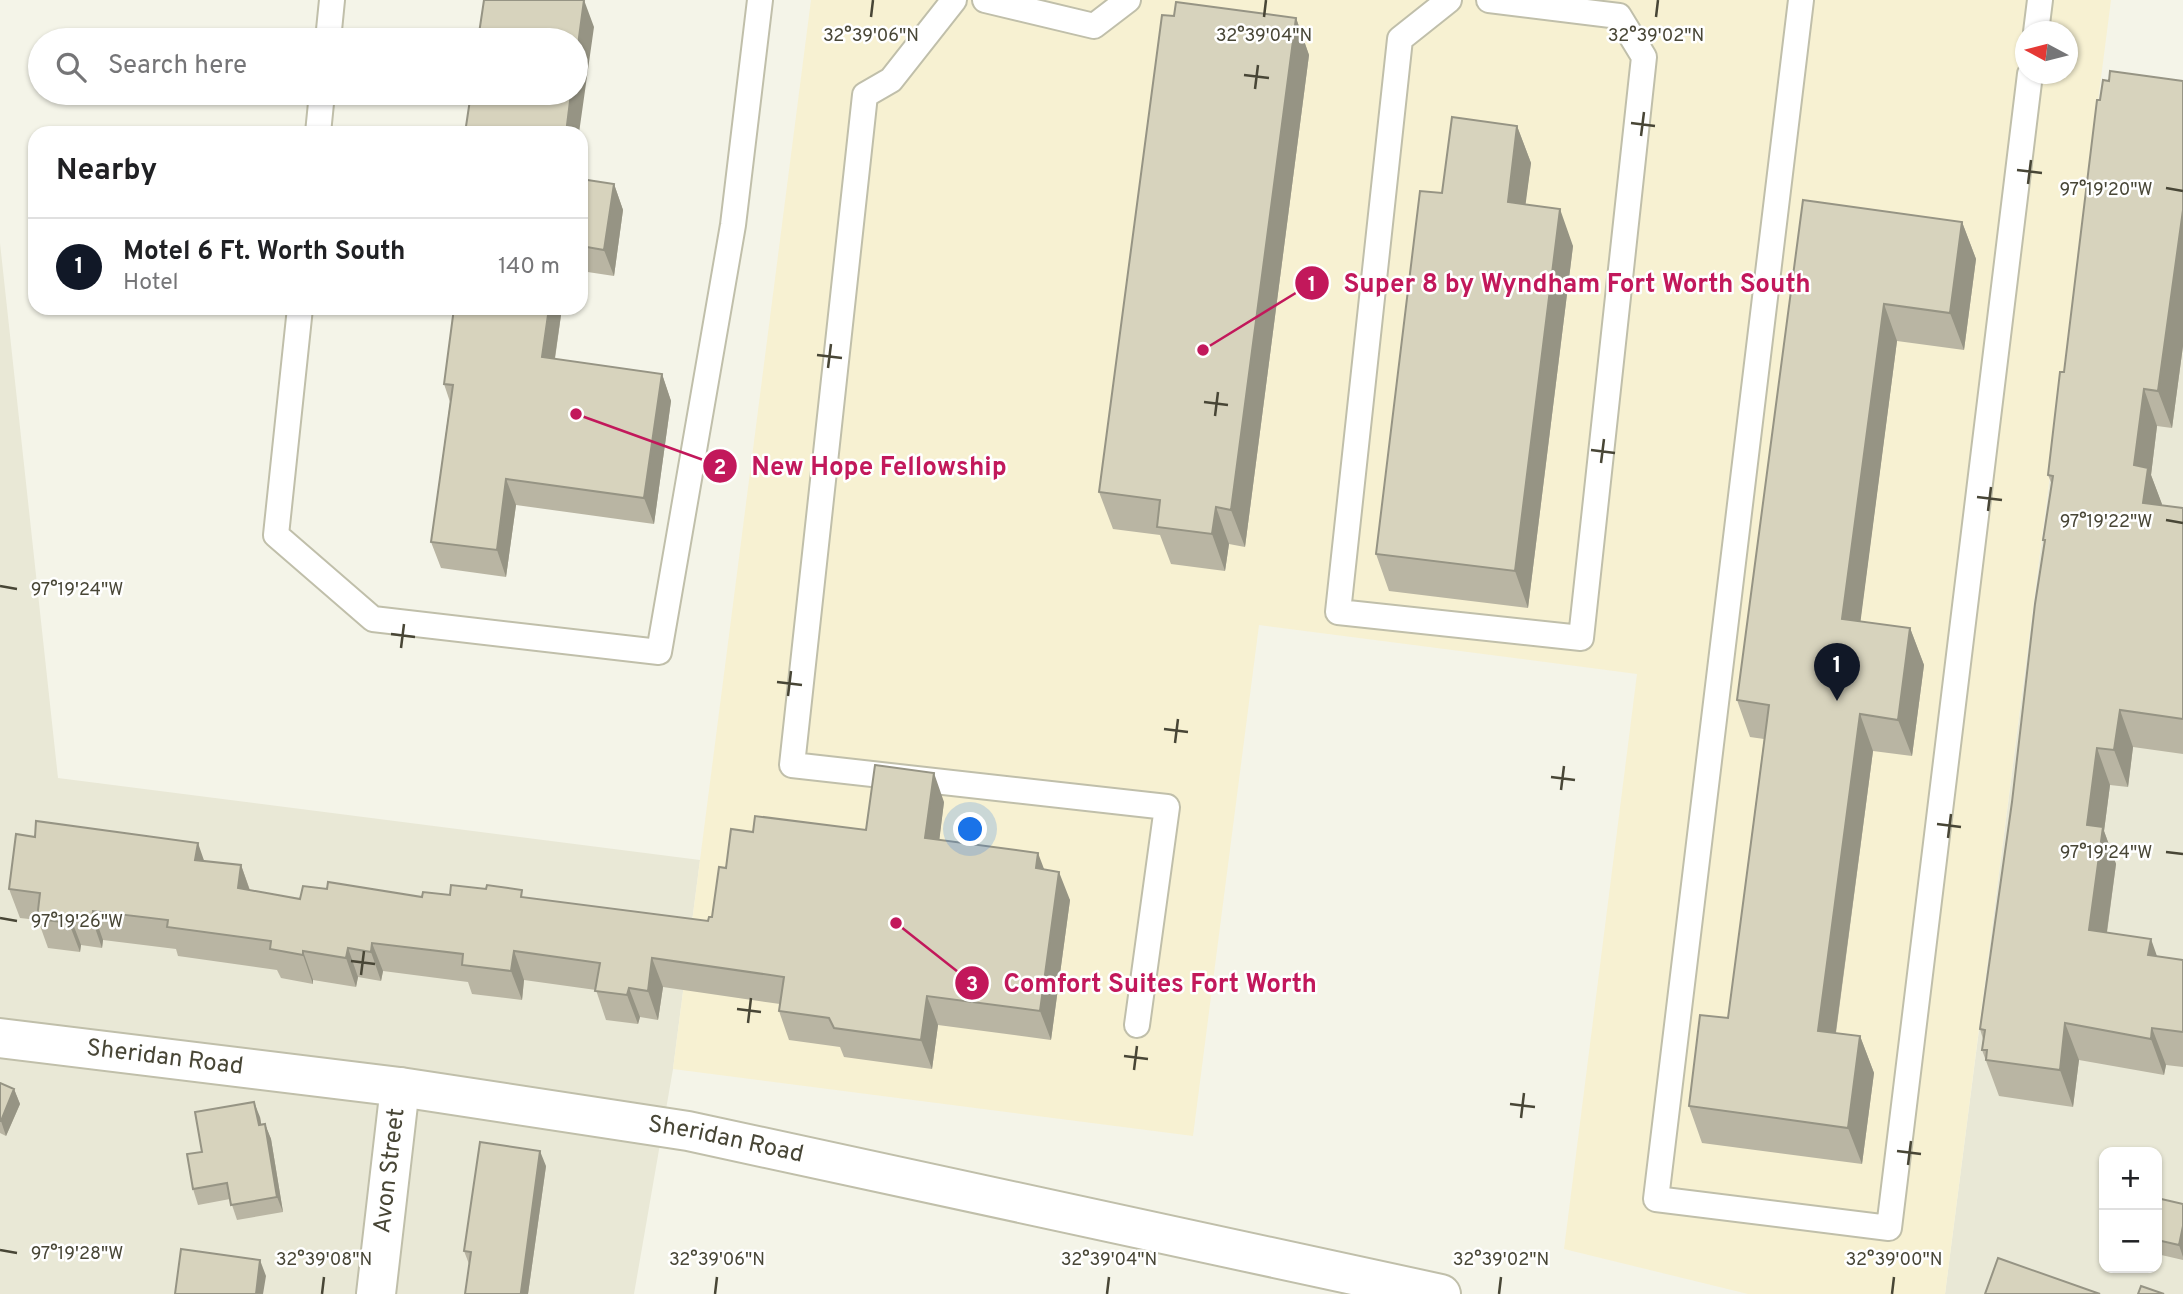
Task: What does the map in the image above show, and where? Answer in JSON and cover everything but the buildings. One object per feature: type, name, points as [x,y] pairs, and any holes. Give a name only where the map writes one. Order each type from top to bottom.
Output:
[{"type":"street","name":"Sheridan Road","points":[[0,1038],[400,1087],[688,1131],[1432,1293]]},
{"type":"street","name":"Avon Street","points":[[376,1294],[400,1087]]},
{"type":"lane","points":[[329,28],[332,0]]},
{"type":"lane","points":[[299,315],[276,535],[373,619],[659,652],[733,225],[760,0]]},
{"type":"lane","points":[[954,0],[891,80],[865,96],[792,765],[1167,807],[1137,1025]]},
{"type":"lane","points":[[985,0],[1094,26],[1128,0]]},
{"type":"lane","points":[[1449,0],[1399,39],[1338,612],[1581,638],[1644,57],[1619,16],[1555,4],[1489,0]]},
{"type":"lane","points":[[1801,0],[1656,1199],[1889,1228],[2029,84]]},
{"type":"lane","points":[[2037,21],[2040,0]]},
{"type":"lane","points":[[319,126],[321,105]]},
{"type":"shaded area","points":[[811,0],[2111,0],[1945,1294],[1748,1294],[1564,1249],[1637,674],[1259,625],[1193,1136],[673,1069]]},
{"type":"shaded area","points":[[2100,90],[2183,101],[2183,1294],[1945,1294]]},
{"type":"shaded area","points":[[0,243],[58,778],[700,860],[673,1069],[634,1294],[0,1294]]},
{"type":"place","name":"Super 8 by Wyndham Fort Worth South","points":[[1203,350]]},
{"type":"place","name":"New Hope Fellowship","points":[[576,414]]},
{"type":"place","name":"Motel 6 Ft. Worth South","points":[[1837,701]]},
{"type":"place","name":"Comfort Suites Fort Worth","points":[[896,923]]}]
